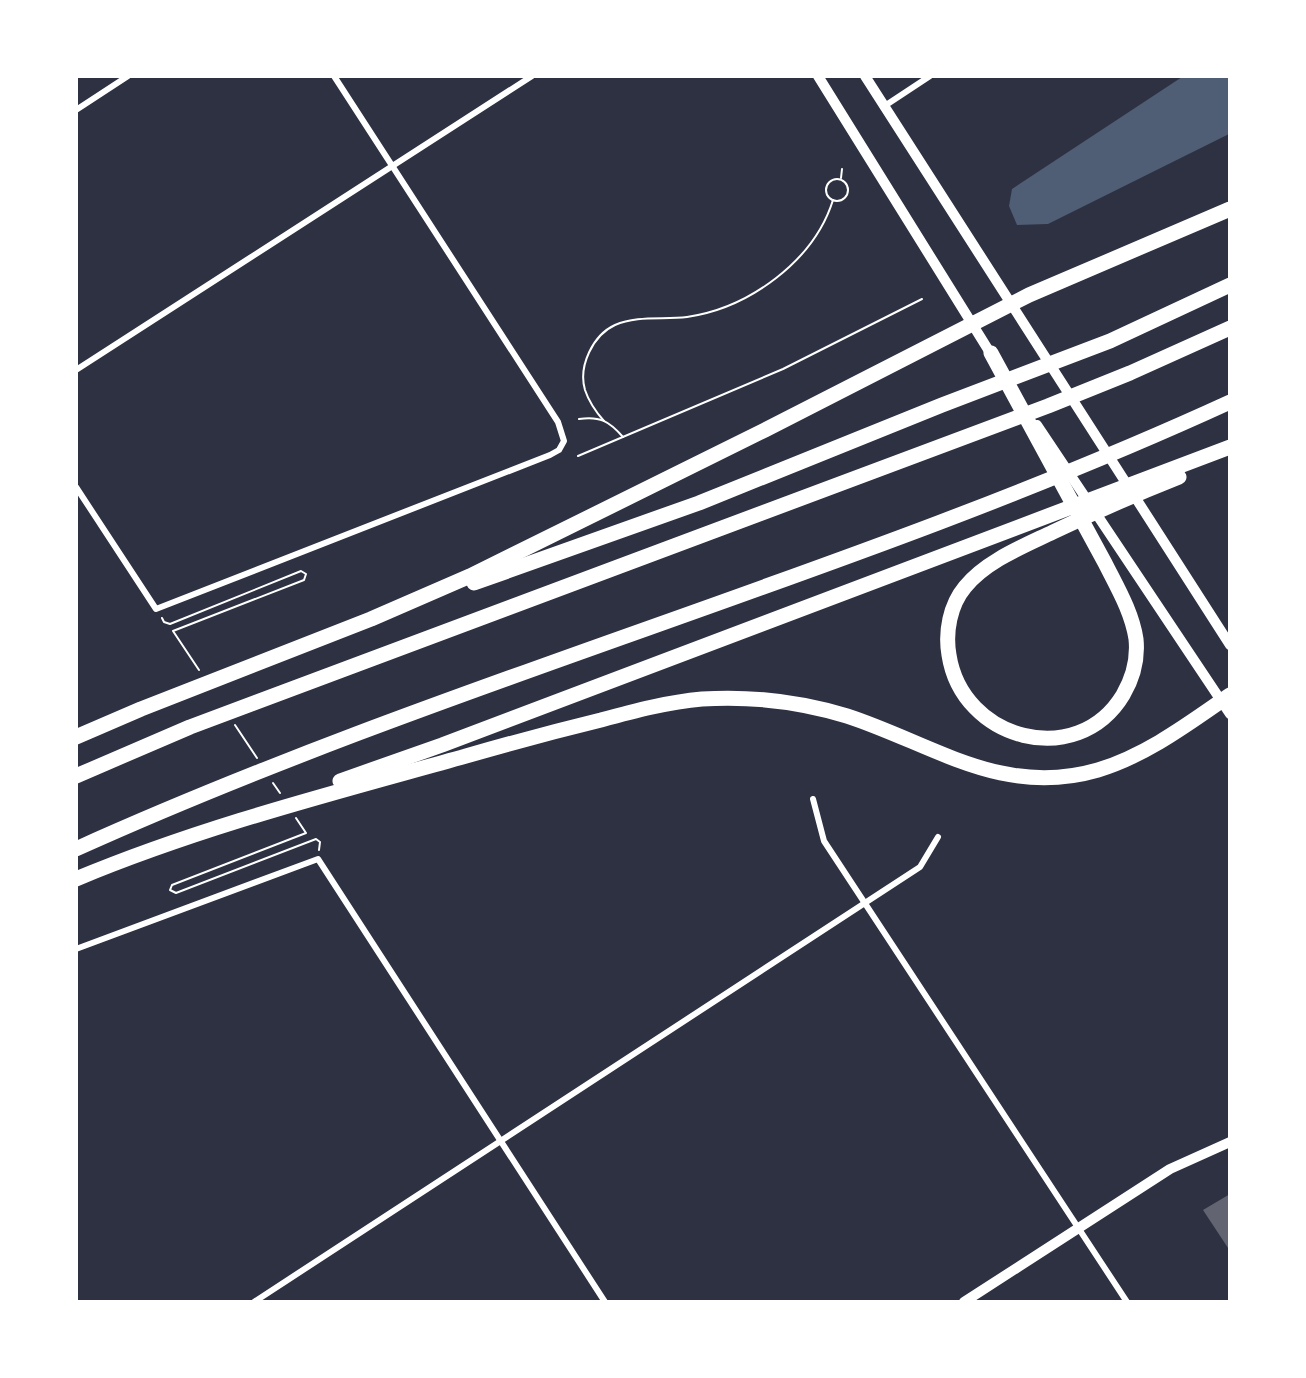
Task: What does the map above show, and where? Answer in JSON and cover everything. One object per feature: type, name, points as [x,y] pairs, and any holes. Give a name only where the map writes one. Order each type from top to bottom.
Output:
[{"type":"highway","points":[[371,619],[470,576],[1010,305],[1230,210]]},
{"type":"highway","points":[[76,737],[141,709],[371,619],[699,503],[942,405],[1110,341],[1230,285]]},
{"type":"highway","points":[[76,776],[212,718],[965,438],[1130,373],[1230,328]]},
{"type":"highway","points":[[991,353],[1114,580],[1133,624],[1136,656],[1132,679],[1118,705],[1096,724],[1070,736],[1042,738],[1024,736],[994,724],[973,707],[951,668],[947,643],[948,626],[958,597],[966,585],[979,573],[1028,543],[1142,492],[1230,447]]},
{"type":"highway","points":[[76,849],[285,760],[998,498],[1170,429],[1230,402]]},
{"type":"highway","points":[[236,820],[344,779],[442,746],[1018,528],[1190,467],[1230,456]]},
{"type":"highway","points":[[76,879],[166,843],[236,820],[529,738],[683,701],[745,699],[813,707],[850,717],[962,763],[991,772],[1040,777],[1094,771],[1126,759],[1227,703]]},
{"type":"main road","points":[[818,76],[972,325],[1227,703]]},
{"type":"main road","points":[[864,76],[1230,645]]},
{"type":"main road","points":[[964,1302],[1170,1169],[1230,1143]]},
{"type":"street","points":[[76,110],[128,76]]},
{"type":"street","points":[[76,487],[156,609],[559,450],[564,441],[558,422],[334,76]]},
{"type":"street","points":[[76,370],[532,76]]},
{"type":"street","points":[[883,107],[930,76]]},
{"type":"street","points":[[813,799],[824,841],[1127,1302]]},
{"type":"street","points":[[254,1302],[920,867],[939,837]]},
{"type":"street","points":[[76,948],[318,859],[605,1302]]},
{"type":"path","points":[[841,180],[842,169]]},
{"type":"path","points":[[841,180],[847,185],[847,194],[840,200],[833,200],[827,193],[827,186],[832,181],[841,180]]},
{"type":"path","points":[[604,421],[591,403],[584,381],[588,356],[599,337],[615,325],[626,321],[673,319],[712,312],[758,291],[799,256],[827,218],[833,200]]},
{"type":"path","points":[[578,456],[783,369],[922,298]]},
{"type":"path","points":[[579,419],[599,418],[616,429],[623,437]]},
{"type":"path","points":[[156,609],[164,622],[170,624],[301,571],[306,574],[304,580],[173,631],[199,669]]},
{"type":"path","points":[[230,717],[261,765]]},
{"type":"path","points":[[268,775],[280,794]]},
{"type":"path","points":[[293,814],[306,833],[172,885],[170,890],[176,893],[316,839],[320,842],[318,859]]},
{"type":"water","points":[[1182,77],[1229,77],[1229,134],[1048,224],[1017,225],[1009,206],[1012,189]]},
{"type":"building","points":[[1230,1194],[1230,1251],[1203,1210]]}]
